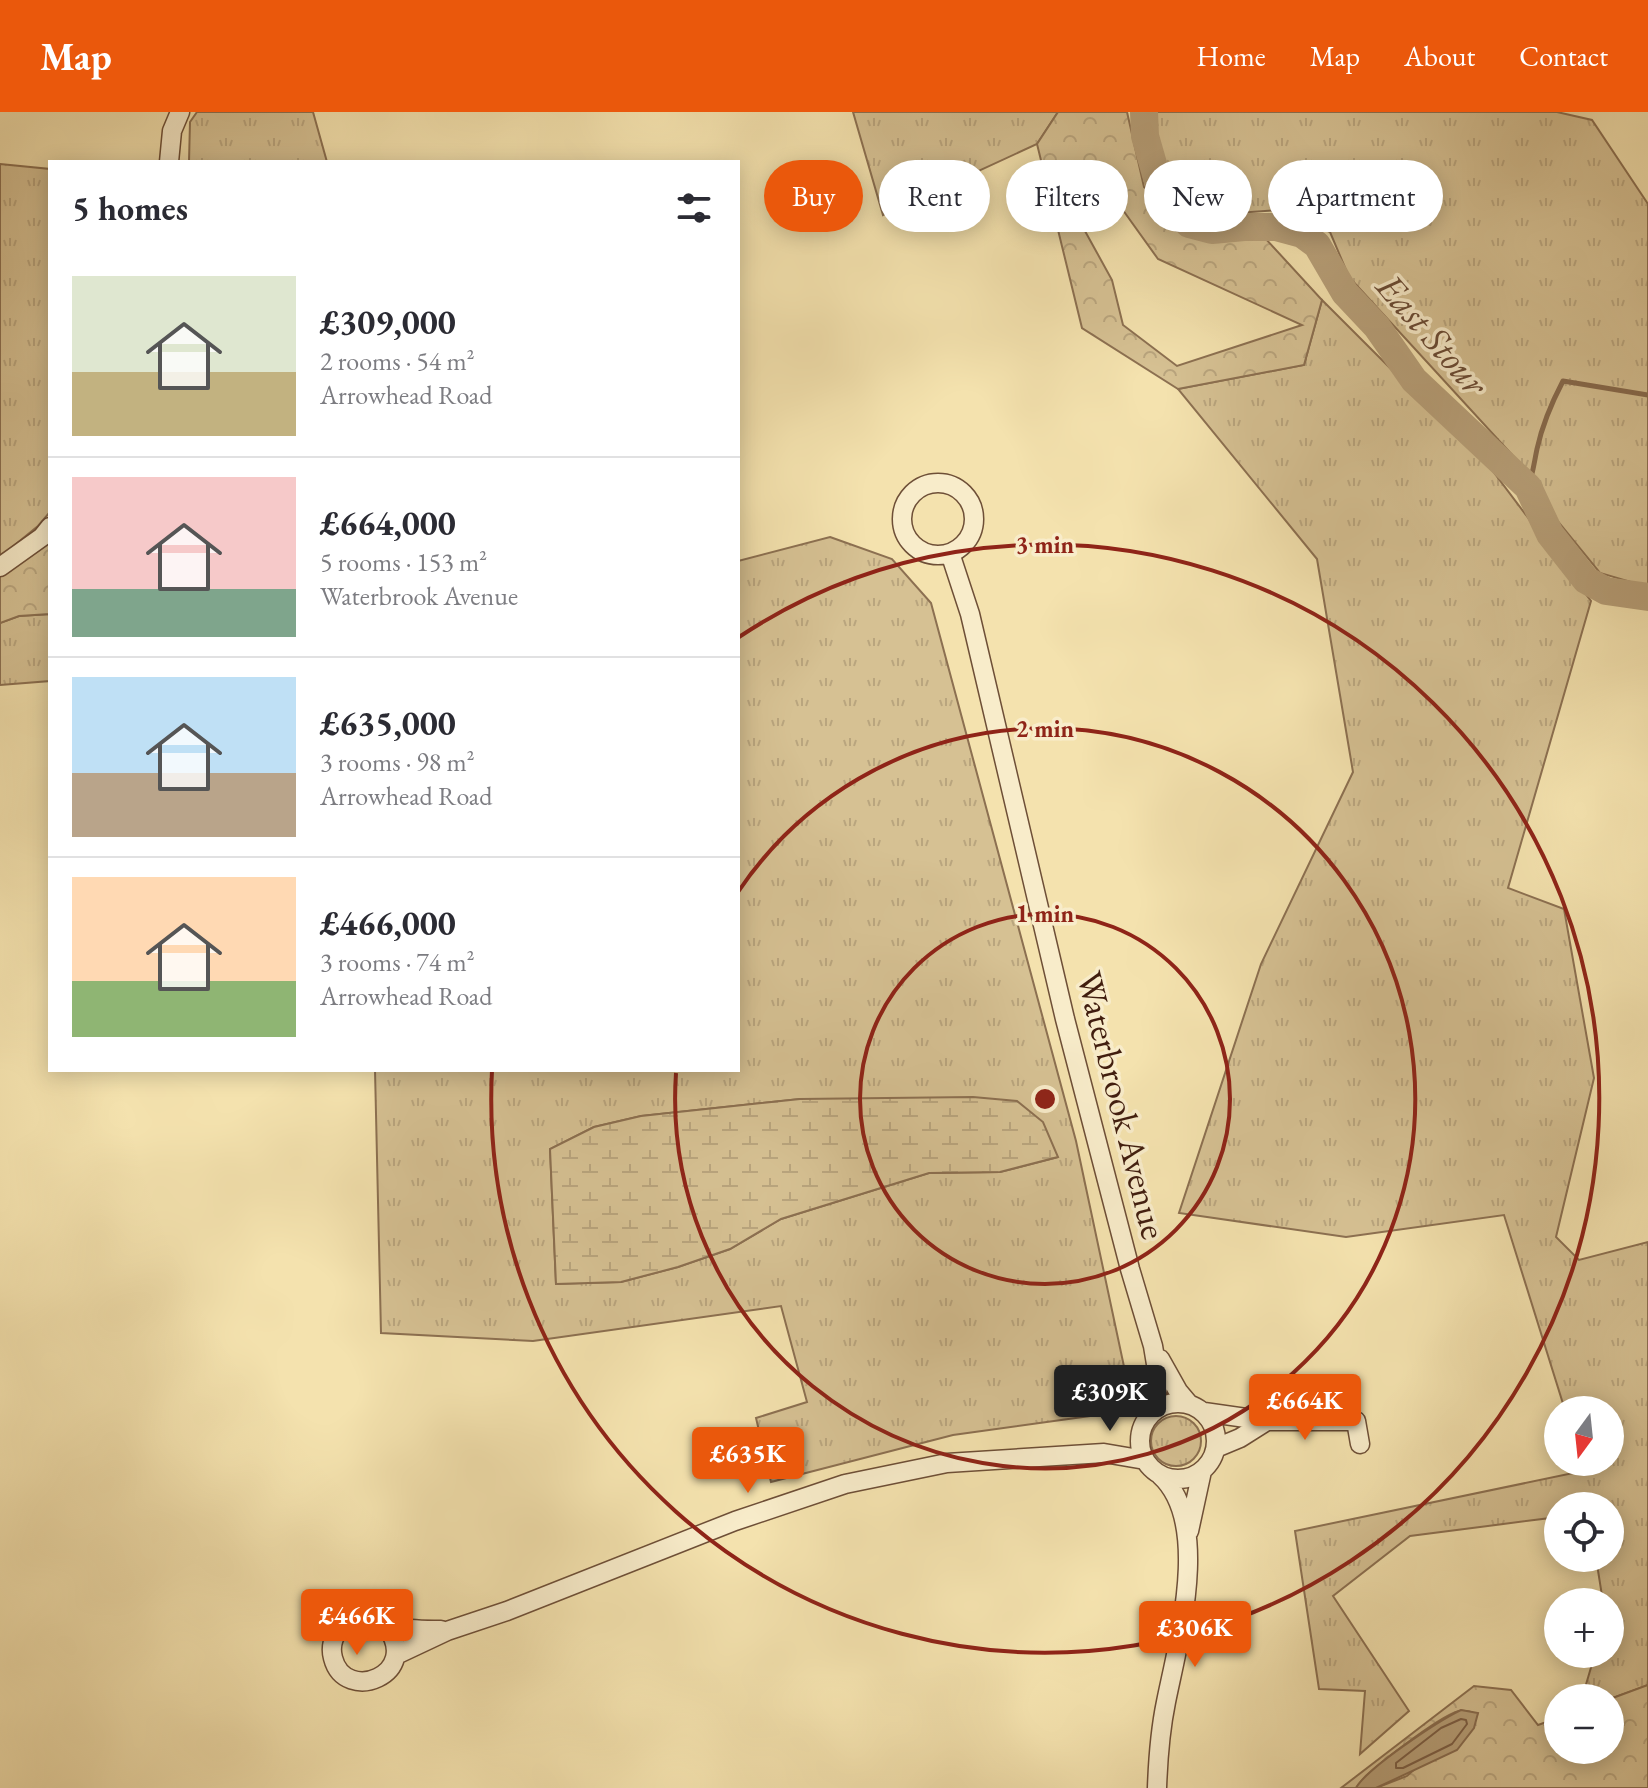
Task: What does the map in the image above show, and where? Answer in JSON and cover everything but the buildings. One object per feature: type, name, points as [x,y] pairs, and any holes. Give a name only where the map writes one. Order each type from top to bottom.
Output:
[{"type":"street","points":[[169,160],[172,131],[180,112]]},
{"type":"street","points":[[0,567],[48,530]]},
{"type":"street","name":"Waterbrook Avenue","points":[[950,553],[970,614],[1065,1019],[1153,1346],[1159,1382],[1153,1412]]},
{"type":"street","name":"Waterbrook Avenue","points":[[1153,1346],[1178,1391],[1196,1408]]},
{"type":"street","points":[[1157,1788],[1158,1750],[1183,1628],[1187,1590],[1186,1550],[1177,1497],[1172,1485],[1145,1460],[1140,1445],[1142,1430],[1153,1412],[1170,1403],[1267,1421],[1356,1421],[1360,1444]]},
{"type":"street","points":[[1186,1550],[1202,1471],[1216,1448],[1215,1429],[1196,1408]]},
{"type":"street","points":[[1216,1448],[1267,1421]]},
{"type":"street","points":[[1071,1454],[1119,1443],[1142,1430]]},
{"type":"street","points":[[396,1655],[447,1631],[507,1611],[735,1521],[845,1484],[947,1463],[1104,1453],[1145,1460]]},
{"type":"street","points":[[1160,1475],[1186,1479],[1202,1471]]},
{"type":"street","points":[[386,1626],[396,1644],[396,1655],[386,1674],[365,1682],[344,1675],[332,1657],[335,1636],[348,1621],[368,1617],[386,1626],[447,1631]]},
{"type":"green space","points":[[197,112],[313,112],[326,160],[189,160],[190,122]]},
{"type":"green space","points":[[853,112],[1058,112],[1037,144],[990,166],[990,160],[879,160],[879,201]]},
{"type":"green space","points":[[1058,112],[1127,112],[1144,187],[1144,232],[1194,232],[1204,241],[1265,238],[1322,300],[1304,365],[1178,389],[1082,328],[1059,232],[1086,232],[1112,280],[1123,325],[1177,366],[1302,325],[1158,259],[1128,217],[1128,160],[1041,160],[1037,144]]},
{"type":"green space","points":[[1151,112],[1557,112],[1592,120],[1648,204],[1648,587],[1600,573],[1551,513],[1526,470],[1349,277],[1330,232],[1443,232],[1443,160],[1268,160],[1268,211],[1252,212],[1252,160],[1164,160]]},
{"type":"green space","points":[[0,164],[48,169],[48,514],[0,557]]},
{"type":"green space","points":[[1322,300],[1492,470],[1591,601],[1508,888],[1564,909],[1594,1078],[1556,1237],[1579,1260],[1648,1242],[1648,1685],[1624,1694],[1624,1684],[1586,1684],[1591,1668],[1624,1668],[1624,1588],[1601,1588],[1598,1572],[1624,1572],[1624,1492],[1544,1492],[1544,1519],[1410,1536],[1333,1596],[1409,1711],[1360,1754],[1365,1691],[1319,1689],[1295,1531],[1559,1476],[1624,1476],[1624,1396],[1561,1396],[1504,1215],[1346,1237],[1179,1213],[1261,964],[1353,772],[1317,559],[1178,389],[1304,365]]},
{"type":"green space","points":[[830,537],[892,559],[931,603],[1076,1141],[1129,1390],[1090,1416],[953,1435],[771,1482],[756,1418],[807,1402],[781,1306],[533,1341],[381,1333],[375,1072],[740,1072],[740,560]],"holes":[[[800,1099],[1058,1157],[1000,1172],[929,1173],[781,1219],[730,1249],[678,1267],[621,1282],[556,1284],[550,1149],[594,1127],[641,1116]]]},
{"type":"green space","points":[[48,538],[48,614],[19,616],[0,623],[0,573]]},
{"type":"green space","points":[[48,614],[48,681],[0,685],[0,623],[19,616]]},
{"type":"green space","points":[[973,1097],[1017,1101],[1043,1122],[1058,1157],[1000,1172],[929,1173],[781,1219],[730,1249],[678,1267],[621,1282],[556,1284],[550,1149],[594,1127],[641,1116],[800,1099]]},
{"type":"green space","points":[[1176,1416],[1193,1424],[1201,1441],[1193,1458],[1176,1466],[1159,1458],[1151,1441],[1159,1424]]},
{"type":"green space","points":[[1648,1685],[1648,1788],[1376,1788],[1407,1776],[1477,1714],[1461,1711],[1449,1715],[1404,1745],[1356,1788],[1341,1788],[1474,1686],[1511,1690],[1538,1725],[1544,1723],[1544,1764],[1624,1764],[1624,1694]]},
{"type":"water","points":[[1461,1710],[1478,1713],[1474,1728],[1457,1750],[1376,1788],[1356,1788],[1388,1757]]},
{"type":"waterway","name":"East Stour","points":[[1144,112],[1145,136],[1161,192],[1189,224],[1212,230],[1276,227],[1302,234],[1317,245],[1345,293],[1377,327],[1414,380],[1528,487],[1550,534],[1586,580],[1606,591],[1648,597]]},
{"type":"waterway","points":[[1528,487],[1542,432],[1563,381],[1648,395]]}]
